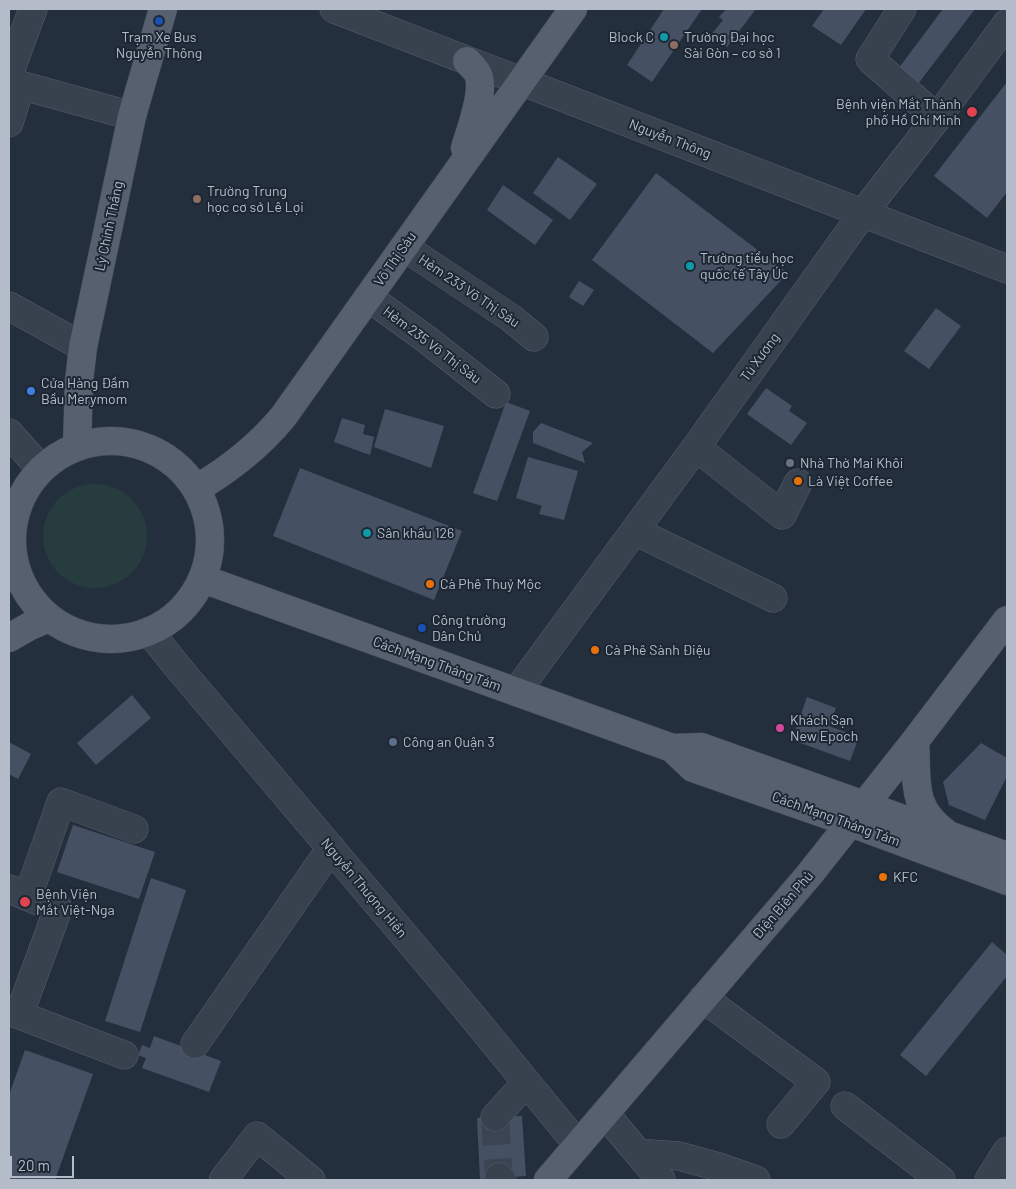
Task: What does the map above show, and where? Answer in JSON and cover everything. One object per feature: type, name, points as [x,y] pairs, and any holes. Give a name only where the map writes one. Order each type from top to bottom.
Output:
[{"type":"main road","name":"Lý Chính Thắng","points":[[76,446],[79,381],[83,347],[132,116],[163,9]]},
{"type":"main road","name":"Võ Thị Sáu","points":[[196,489],[221,475],[244,458],[271,431],[573,9]]},
{"type":"main road","points":[[459,169],[475,119],[479,92],[479,76],[468,61]]},
{"type":"main road","points":[[121,441],[143,446],[164,456],[182,470],[196,489],[205,508],[210,528],[208,563],[192,597],[180,611],[166,622],[149,631],[124,638],[97,638],[72,631],[49,618],[29,596],[16,570],[10,542],[13,503],[41,469],[57,456],[76,446],[97,442],[121,441]]},
{"type":"main road","name":"Cách Mạng Tháng Tám","points":[[202,579],[672,748],[693,768],[858,814],[947,834],[1007,856]]},
{"type":"main road","points":[[9,638],[49,618]]},
{"type":"main road","name":"Điện Biên Phủ","points":[[555,1177],[578,1146],[809,875],[915,741],[1007,620]]},
{"type":"main road","points":[[915,741],[915,784],[918,796],[930,818],[937,827],[947,834]]},
{"type":"main road","name":"Cách Mạng Tháng Tám","points":[[858,814],[1007,881]]},
{"type":"street","points":[[9,123],[13,80],[33,9]]},
{"type":"street","name":"Nguyễn Thông","points":[[334,9],[1007,269]]},
{"type":"street","points":[[902,9],[870,59],[937,118]]},
{"type":"street","name":"Tú Xương","points":[[516,692],[696,447],[863,213],[937,118],[1007,23]]},
{"type":"street","points":[[13,80],[132,116]]},
{"type":"street","name":"Hẻm 233 Võ Thị Sáu","points":[[404,247],[511,318],[534,337]]},
{"type":"street","name":"Hẻm 235 Võ Thị Sáu","points":[[368,297],[426,339],[496,394]]},
{"type":"street","points":[[9,306],[83,347]]},
{"type":"street","points":[[9,433],[41,469]]},
{"type":"street","points":[[696,447],[782,515],[798,483]]},
{"type":"street","points":[[634,531],[773,598]]},
{"type":"street","name":"Nguyễn Thượng Hiền","points":[[149,631],[460,1000],[578,1146]]},
{"type":"street","points":[[124,1055],[14,1013],[58,909],[19,892],[60,802],[134,829]]},
{"type":"street","points":[[195,1044],[331,848]]},
{"type":"street","points":[[704,998],[816,1082],[781,1124]]},
{"type":"street","points":[[495,1117],[526,1083]]},
{"type":"street","points":[[845,1106],[941,1180]]},
{"type":"street","points":[[605,1114],[661,1180]]},
{"type":"street","points":[[223,1180],[258,1136],[311,1180]]},
{"type":"street","points":[[989,1180],[1007,1151]]},
{"type":"street","points":[[638,1153],[678,1156],[756,1180]]},
{"type":"green space","points":[[95,484],[115,488],[132,499],[143,516],[147,536],[143,556],[132,573],[115,584],[95,588],[75,584],[58,573],[47,556],[43,536],[47,516],[58,499],[75,488]]},
{"type":"building","name":"Block C","points":[[664,9],[702,9],[652,82],[627,65]]},
{"type":"building","points":[[726,9],[756,9],[727,47],[711,35],[723,20],[719,17]]},
{"type":"building","points":[[824,9],[866,9],[841,45],[812,26]]},
{"type":"building","points":[[943,9],[975,9],[918,84],[898,69]]},
{"type":"building","points":[[1007,82],[1007,192],[987,218],[934,176]]},
{"type":"building","points":[[558,157],[597,184],[570,220],[533,193]]},
{"type":"building","name":"Trường tiểu học quốc tế Tây Úc","points":[[656,173],[788,273],[713,353],[592,260]]},
{"type":"building","points":[[503,185],[553,220],[535,245],[487,210]]},
{"type":"building","points":[[579,281],[594,290],[583,306],[569,297]]},
{"type":"building","points":[[936,308],[961,326],[929,369],[904,351]]},
{"type":"building","points":[[766,388],[792,406],[789,411],[807,423],[791,445],[747,414]]},
{"type":"building","points":[[506,402],[530,411],[497,501],[473,493]]},
{"type":"building","points":[[385,409],[444,426],[431,468],[374,447]]},
{"type":"building","points":[[342,418],[365,425],[363,434],[374,437],[370,455],[334,442]]},
{"type":"building","points":[[541,423],[593,443],[582,452],[585,463],[533,443],[533,432]]},
{"type":"building","points":[[528,457],[578,471],[564,520],[539,514],[542,506],[516,498]]},
{"type":"building","name":"Sân khấu 126","points":[[300,468],[462,531],[434,600],[273,536]]},
{"type":"building","points":[[132,695],[151,718],[96,765],[77,743]]},
{"type":"building","points":[[807,697],[836,708],[829,726],[859,737],[850,761],[792,740]]},
{"type":"building","points":[[9,742],[31,754],[18,779],[9,774]]},
{"type":"building","points":[[981,743],[1007,758],[1007,776],[985,820],[949,805],[943,782]]},
{"type":"building","points":[[73,825],[155,852],[139,899],[57,872]]},
{"type":"building","points":[[151,878],[186,890],[140,1032],[105,1021]]},
{"type":"building","points":[[992,942],[1007,955],[1007,976],[926,1076],[900,1055]]},
{"type":"building","points":[[154,1036],[221,1061],[209,1092],[142,1068],[146,1058],[138,1055],[142,1045],[150,1048]]},
{"type":"building","points":[[25,1050],[93,1074],[55,1180],[9,1180],[9,1095]]},
{"type":"building","points":[[522,1116],[526,1176],[480,1179],[477,1118]]},
{"type":"tunnel","points":[[495,1117],[499,1177]]},
{"type":"place","name":"Trạm Xe Bus Nguyễn Thông","points":[[159,21]]},
{"type":"place","name":"Block C","points":[[664,37]]},
{"type":"place","name":"Trường Đại học Sài Gòn – cơ sở 1","points":[[674,45]]},
{"type":"place","name":"Bệnh viện Mắt Thành phố Hồ Chí Minh","points":[[972,112]]},
{"type":"place","name":"Trường Trung học cơ sở Lê Lợi","points":[[197,199]]},
{"type":"place","name":"Trường tiểu học quốc tế Tây Úc","points":[[690,266]]},
{"type":"place","name":"Cửa Hàng Đầm Bầu Merymom","points":[[31,391]]},
{"type":"place","name":"Nhà Thờ Mai Khôi","points":[[790,463]]},
{"type":"place","name":"Là Việt Coffee","points":[[798,481]]},
{"type":"place","name":"Sân khấu 126","points":[[367,533]]},
{"type":"place","name":"Cà Phê Thuỷ Mộc","points":[[430,584]]},
{"type":"place","name":"Công trường Dân Chủ","points":[[422,628]]},
{"type":"place","name":"Cà Phê Sành Điệu","points":[[595,650]]},
{"type":"place","name":"Khách Sạn New Epoch","points":[[780,728]]},
{"type":"place","name":"Công an Quận 3","points":[[393,742]]},
{"type":"place","name":"KFC","points":[[883,877]]},
{"type":"place","name":"Bệnh Viện Mắt Việt-Nga","points":[[25,902]]}]
